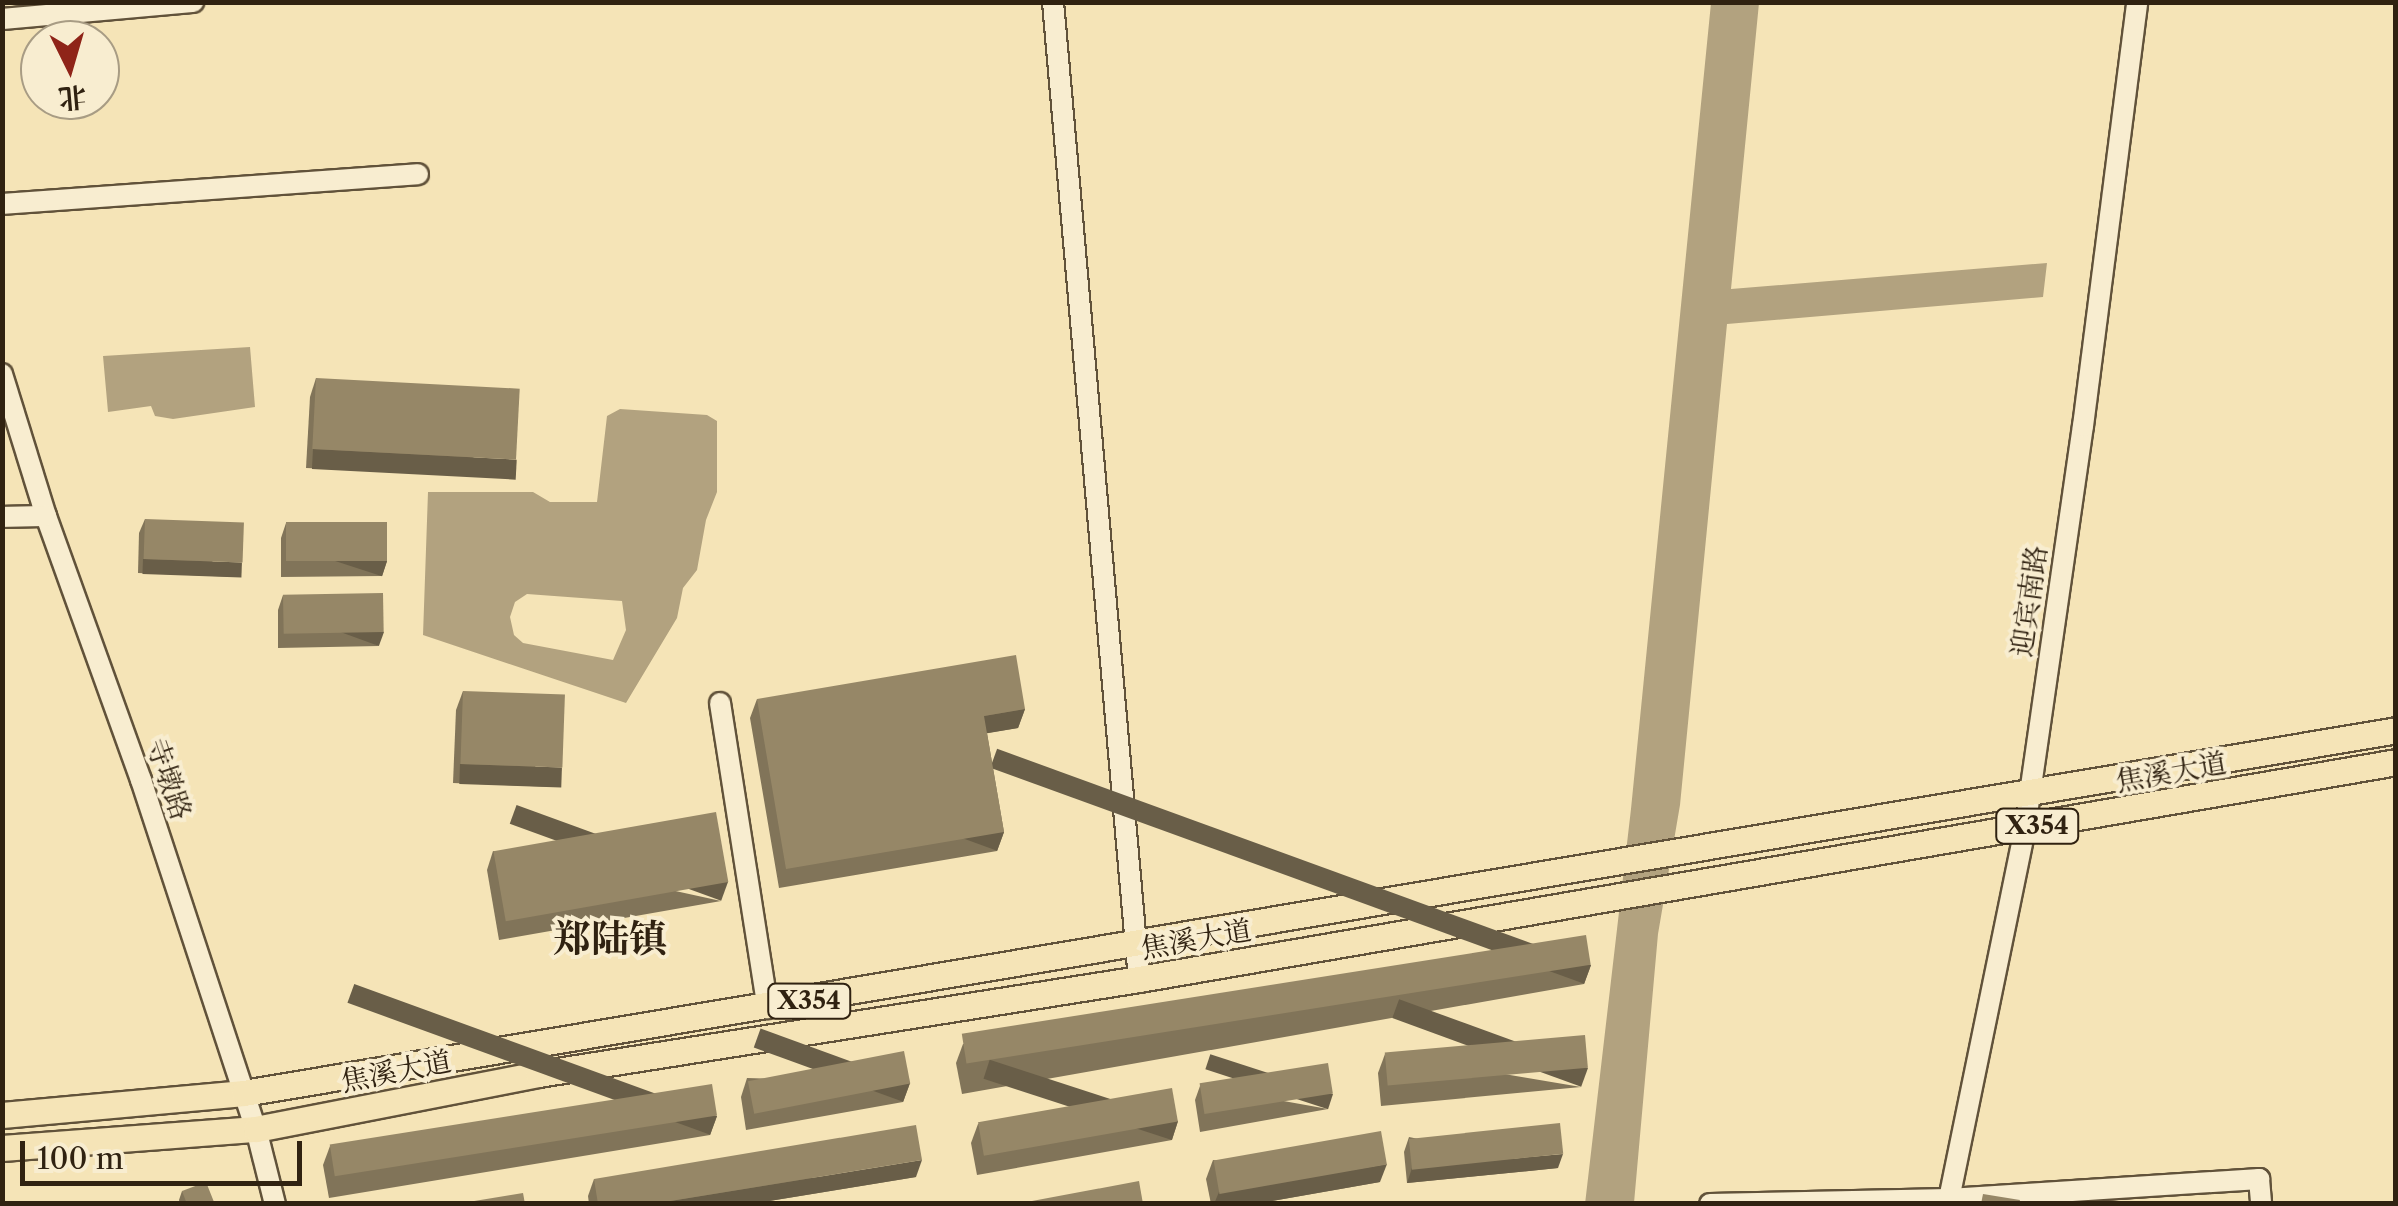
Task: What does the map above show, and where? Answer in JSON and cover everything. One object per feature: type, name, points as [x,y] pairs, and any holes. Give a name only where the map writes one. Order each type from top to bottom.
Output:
[{"type":"main road","name":"焦溪大道","points":[[2,1115],[244,1093],[768,1008],[2396,730]]},
{"type":"main road","name":"焦溪大道","points":[[2,1148],[256,1129],[538,1074],[1139,979],[2396,762]]},
{"type":"street","points":[[2,19],[193,2]]},
{"type":"street","points":[[1052,2],[1139,979]]},
{"type":"street","name":"迎宾南路","points":[[1948,1201],[2025,828],[2083,426],[2137,2]]},
{"type":"street","points":[[2,204],[418,174]]},
{"type":"street","name":"寺墩路","points":[[2,374],[46,516],[141,780],[256,1129],[275,1204]]},
{"type":"street","points":[[2,517],[46,516]]},
{"type":"street","points":[[720,703],[768,1008]]},
{"type":"street","points":[[1710,1204],[1948,1201],[2259,1179],[2261,1204]]},
{"type":"shaded area","points":[[1711,3],[1759,3],[1731,289],[2047,263],[2043,297],[1727,324],[1680,805],[1658,934],[1634,1203],[1585,1204],[1631,809]]},
{"type":"shaded area","points":[[250,347],[255,407],[173,419],[155,416],[151,406],[108,412],[103,356]]},
{"type":"shaded area","points":[[620,409],[707,415],[717,421],[717,492],[706,520],[697,570],[683,588],[677,618],[626,703],[423,635],[428,492],[533,492],[550,502],[597,502],[607,416]],"holes":[[[527,594],[622,601],[626,630],[613,660],[523,643],[514,635],[510,617],[515,602]]]},
{"type":"building","points":[[316,378],[520,389],[516,460],[312,449]]},
{"type":"building","points":[[145,519],[244,522],[243,562],[144,559]]},
{"type":"building","points":[[286,522],[387,522],[387,561],[286,561]]},
{"type":"building","points":[[383,593],[384,632],[284,634],[283,595]]},
{"type":"building","points":[[1016,655],[1025,709],[984,716],[1004,832],[786,869],[757,699]]},
{"type":"building","points":[[463,691],[565,695],[562,768],[460,764]]},
{"type":"building","points":[[716,812],[728,882],[506,921],[493,851]]},
{"type":"building","points":[[1586,935],[1591,965],[966,1063],[962,1034]]},
{"type":"building","points":[[1585,1035],[1588,1068],[1388,1085],[1385,1053]]},
{"type":"building","points":[[904,1051],[910,1083],[754,1114],[748,1081]]},
{"type":"building","points":[[1328,1063],[1333,1094],[1204,1114],[1200,1083]]},
{"type":"building","points":[[712,1084],[717,1116],[335,1176],[330,1145]]},
{"type":"building","points":[[1172,1088],[1178,1121],[984,1156],[978,1122]]},
{"type":"building","points":[[1560,1123],[1563,1154],[1412,1170],[1409,1139]]},
{"type":"building","points":[[916,1125],[922,1160],[652,1204],[598,1204],[594,1179]]},
{"type":"building","points":[[1381,1131],[1387,1164],[1219,1194],[1214,1161]]},
{"type":"building","points":[[1139,1181],[1143,1204],[1016,1204]]},
{"type":"building","points":[[206,1182],[214,1202],[187,1204],[182,1191]]},
{"type":"building","points":[[523,1193],[525,1204],[456,1204]]},
{"type":"building","points":[[1983,1194],[2020,1200],[2019,1204],[1981,1204]]},
{"type":"district","name":"郑陆镇","points":[[610,939]]}]
